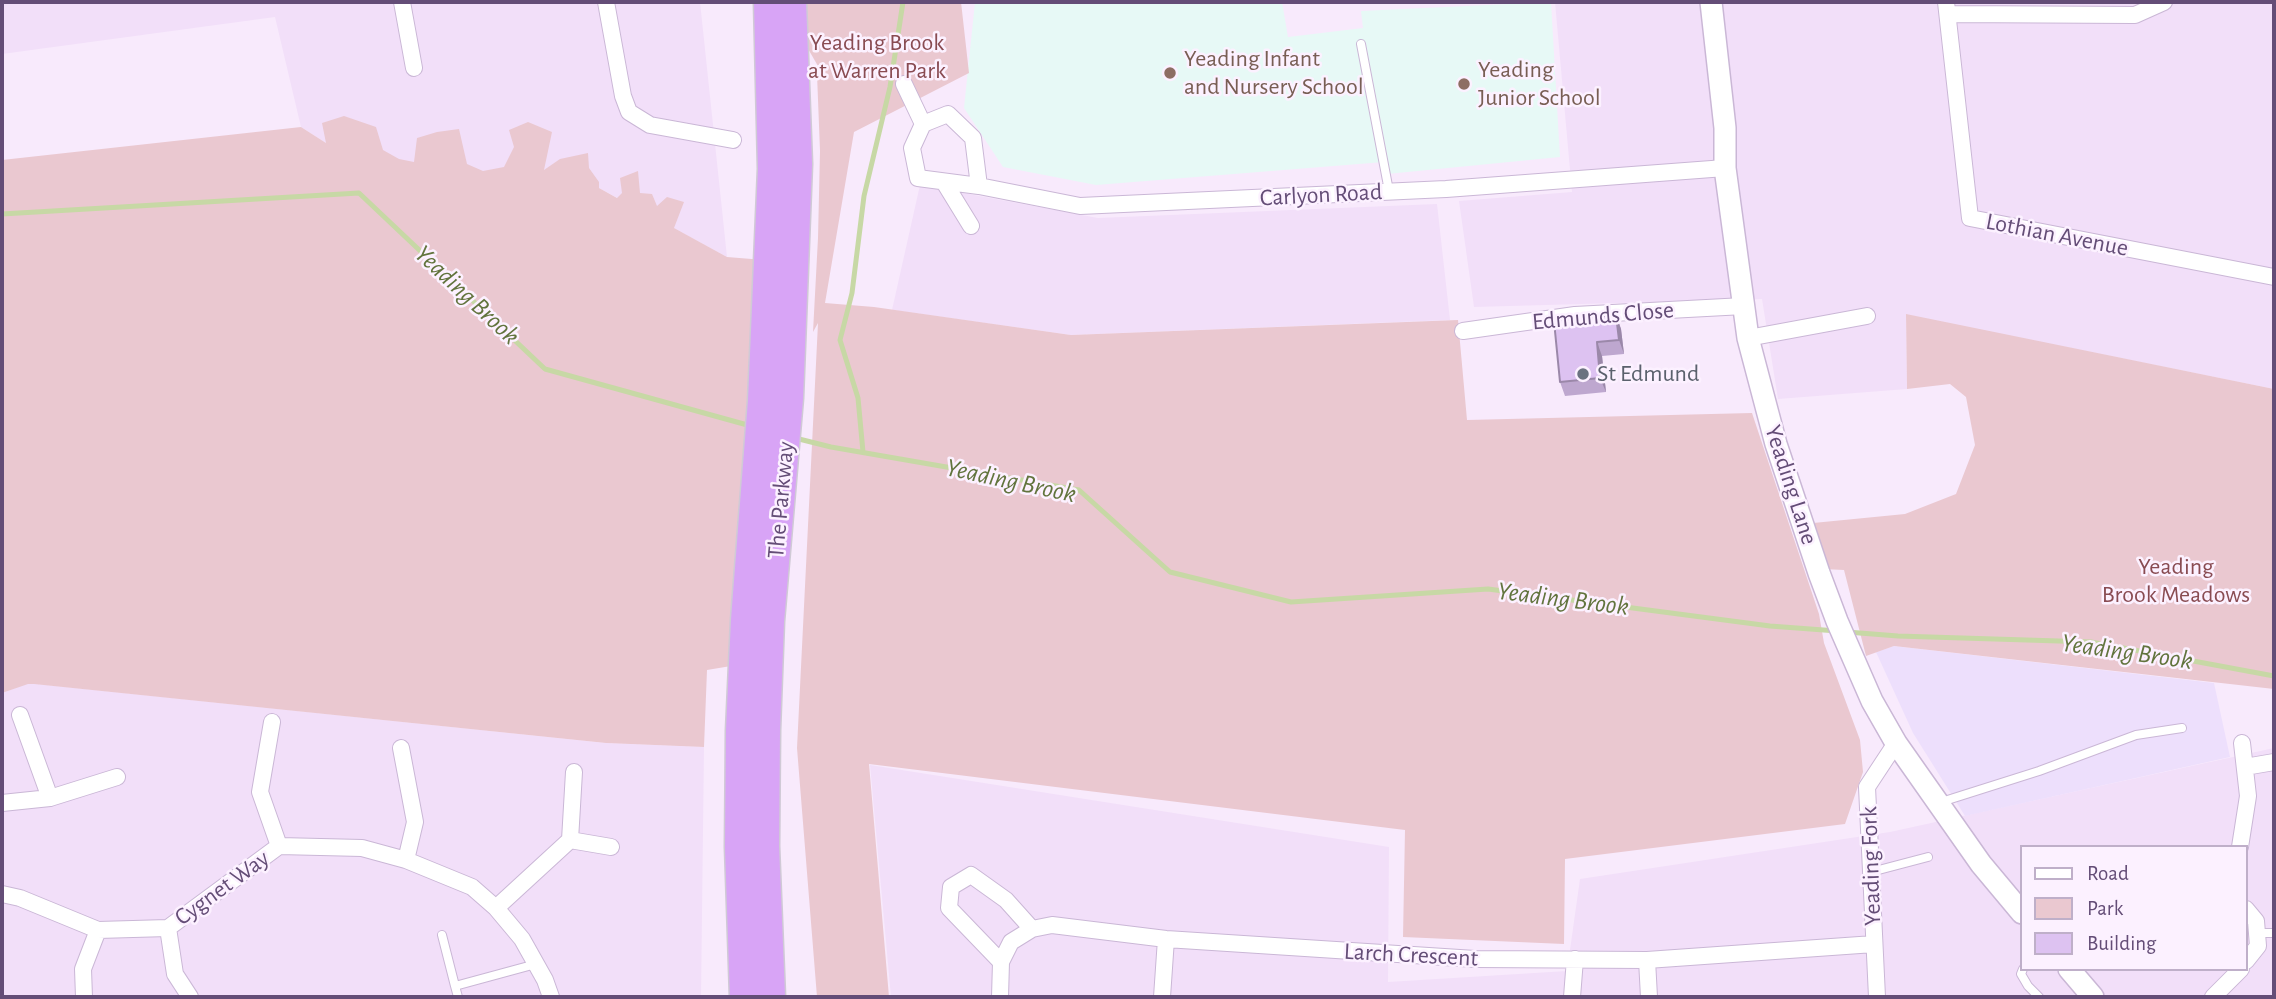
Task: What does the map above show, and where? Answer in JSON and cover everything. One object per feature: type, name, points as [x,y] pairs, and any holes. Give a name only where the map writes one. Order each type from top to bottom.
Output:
[{"type":"highway","name":"The Parkway","points":[[768,2],[776,400]]},
{"type":"highway","name":"The Parkway","points":[[771,997],[765,846],[770,472],[798,164],[792,2]]},
{"type":"highway","name":"The Parkway","points":[[744,997],[739,847],[745,620],[770,472]]},
{"type":"street","points":[[402,2],[414,68]]},
{"type":"street","points":[[606,2],[623,96],[629,112],[650,125],[733,140]]},
{"type":"street","name":"Yeading Lane","points":[[1711,2],[1725,128],[1725,168],[1748,338],[1776,444],[1841,630],[1872,701],[1896,743],[1981,864],[2021,912]]},
{"type":"street","points":[[1947,8],[2135,15],[2164,2]]},
{"type":"street","name":"Lothian Avenue","points":[[1947,8],[1970,218],[2274,276]]},
{"type":"street","points":[[904,84],[923,124],[948,114],[973,138],[979,186]]},
{"type":"street","name":"Carlyon Road","points":[[923,124],[912,148],[918,178],[979,186],[1080,206],[1389,191],[1725,168]]},
{"type":"street","points":[[944,182],[971,226]]},
{"type":"street","name":"Edmunds Close","points":[[1463,331],[1576,315],[1744,306]]},
{"type":"street","points":[[1748,338],[1867,316]]},
{"type":"street","points":[[20,715],[50,798]]},
{"type":"street","points":[[272,722],[260,792],[279,846]]},
{"type":"street","name":"Yeading Fork","points":[[1877,997],[1867,787],[1896,743]]},
{"type":"street","points":[[2240,845],[2248,796],[2242,743]]},
{"type":"street","points":[[401,748],[415,822],[406,860]]},
{"type":"street","points":[[2245,766],[2274,762]]},
{"type":"street","points":[[496,908],[570,840],[574,772]]},
{"type":"street","points":[[2,803],[50,798],[117,777]]},
{"type":"street","points":[[570,840],[611,847]]},
{"type":"street","name":"Cygnet Way","points":[[2,894],[20,898],[98,930],[168,928],[279,846],[362,848],[406,860],[472,887],[496,908],[523,939],[551,997]]},
{"type":"street","points":[[1000,997],[1001,962],[1011,942],[1032,929],[1006,900],[971,875],[951,887],[948,908],[1001,962]]},
{"type":"street","points":[[2248,911],[2256,921],[2258,946],[2248,958]]},
{"type":"street","name":"Larch Crescent","points":[[1032,929],[1052,925],[1166,939],[1475,959],[1647,960],[1874,944]]},
{"type":"street","points":[[168,928],[175,974],[190,997]]},
{"type":"street","points":[[84,997],[83,969],[98,930]]},
{"type":"street","points":[[1162,997],[1166,939]]},
{"type":"street","points":[[1572,997],[1575,959]]},
{"type":"street","points":[[1647,960],[1649,997]]},
{"type":"street","points":[[2070,971],[2093,997]]},
{"type":"street","points":[[2213,997],[2239,971]]},
{"type":"lane","points":[[1361,44],[1389,191]]},
{"type":"lane","points":[[1938,803],[2039,771],[2136,735],[2182,728]]},
{"type":"lane","points":[[1871,872],[1928,856]]},
{"type":"lane","points":[[2256,933],[2274,933]]},
{"type":"lane","points":[[442,934],[458,997]]},
{"type":"lane","points":[[456,986],[536,964]]},
{"type":"lane","points":[[2022,971],[2021,974],[2028,986],[2039,997]]},
{"type":"shaded area","points":[[2,2],[700,2],[727,257],[584,180],[368,170],[301,127],[275,17],[2,54]]},
{"type":"shaded area","name":"Yeading Infant and Nursery School","points":[[975,2],[1282,2],[1288,37],[1363,28],[1361,11],[1551,2],[1560,157],[1387,174],[1384,162],[1096,185],[1003,167],[964,108]]},
{"type":"shaded area","points":[[1555,2],[2274,2],[2274,389],[1906,315],[1907,389],[1778,399],[1762,299],[1474,307],[1459,201],[1572,192]]},
{"type":"shaded area","points":[[920,185],[1098,218],[1437,204],[1450,320],[1071,335],[892,310]]},
{"type":"shaded area","points":[[1894,646],[2214,683],[2230,757],[1965,816],[1913,733],[1876,652]]},
{"type":"shaded area","points":[[28,683],[606,743],[704,747],[701,997],[2,997],[2,693]]},
{"type":"shaded area","points":[[2274,748],[2274,997],[891,997],[870,765],[1389,847],[1388,982],[1567,971],[1580,879],[1890,832]]},
{"type":"green space","name":"Yeading Brook at Warren Park","points":[[807,2],[961,2],[969,73],[854,132],[825,303],[874,307],[1071,335],[1458,320],[1467,420],[1752,413],[1819,614],[1824,643],[1860,740],[1863,772],[1845,824],[1565,859],[1564,944],[1403,937],[1405,830],[869,764],[889,997],[817,997],[797,748],[818,323],[813,332],[820,151],[817,74],[822,73],[807,47]]},
{"type":"green space","points":[[344,116],[376,127],[383,150],[399,159],[414,162],[417,138],[459,129],[467,164],[483,171],[504,167],[514,147],[509,130],[528,122],[552,132],[544,170],[560,159],[588,153],[589,168],[599,182],[599,188],[617,198],[622,193],[620,178],[638,171],[640,193],[652,194],[657,206],[667,197],[684,202],[674,228],[727,257],[764,260],[731,666],[707,670],[704,747],[606,743],[34,684],[2,693],[2,160],[301,127],[326,143],[322,123]]},
{"type":"green space","name":"Yeading Brook Meadows","points":[[1906,314],[2274,389],[2274,689],[1894,646],[1866,656],[1844,570],[1823,569],[1803,524],[1905,514],[1956,494],[1975,445],[1966,397],[1950,384],[1907,389]]},
{"type":"building","name":"St Edmund","points":[[1616,315],[1619,340],[1597,342],[1600,378],[1560,382],[1554,321]]},
{"type":"waterway","points":[[863,452],[858,398],[840,340],[852,293],[864,196],[890,87],[903,2]]},
{"type":"waterway","name":"Yeading Brook","points":[[2,214],[359,193],[545,369],[751,426]]},
{"type":"waterway","name":"Yeading Brook","points":[[795,438],[831,447],[1079,490],[1170,572],[1291,602],[1488,589],[1770,626],[1837,631]]},
{"type":"waterway","name":"Yeading Brook","points":[[1847,632],[2091,642],[2274,676]]},
{"type":"place","name":"Yeading Infant and Nursery School","points":[[1170,73]]},
{"type":"place","name":"Yeading Junior School","points":[[1464,84]]},
{"type":"place","name":"St Edmund","points":[[1583,374]]}]
